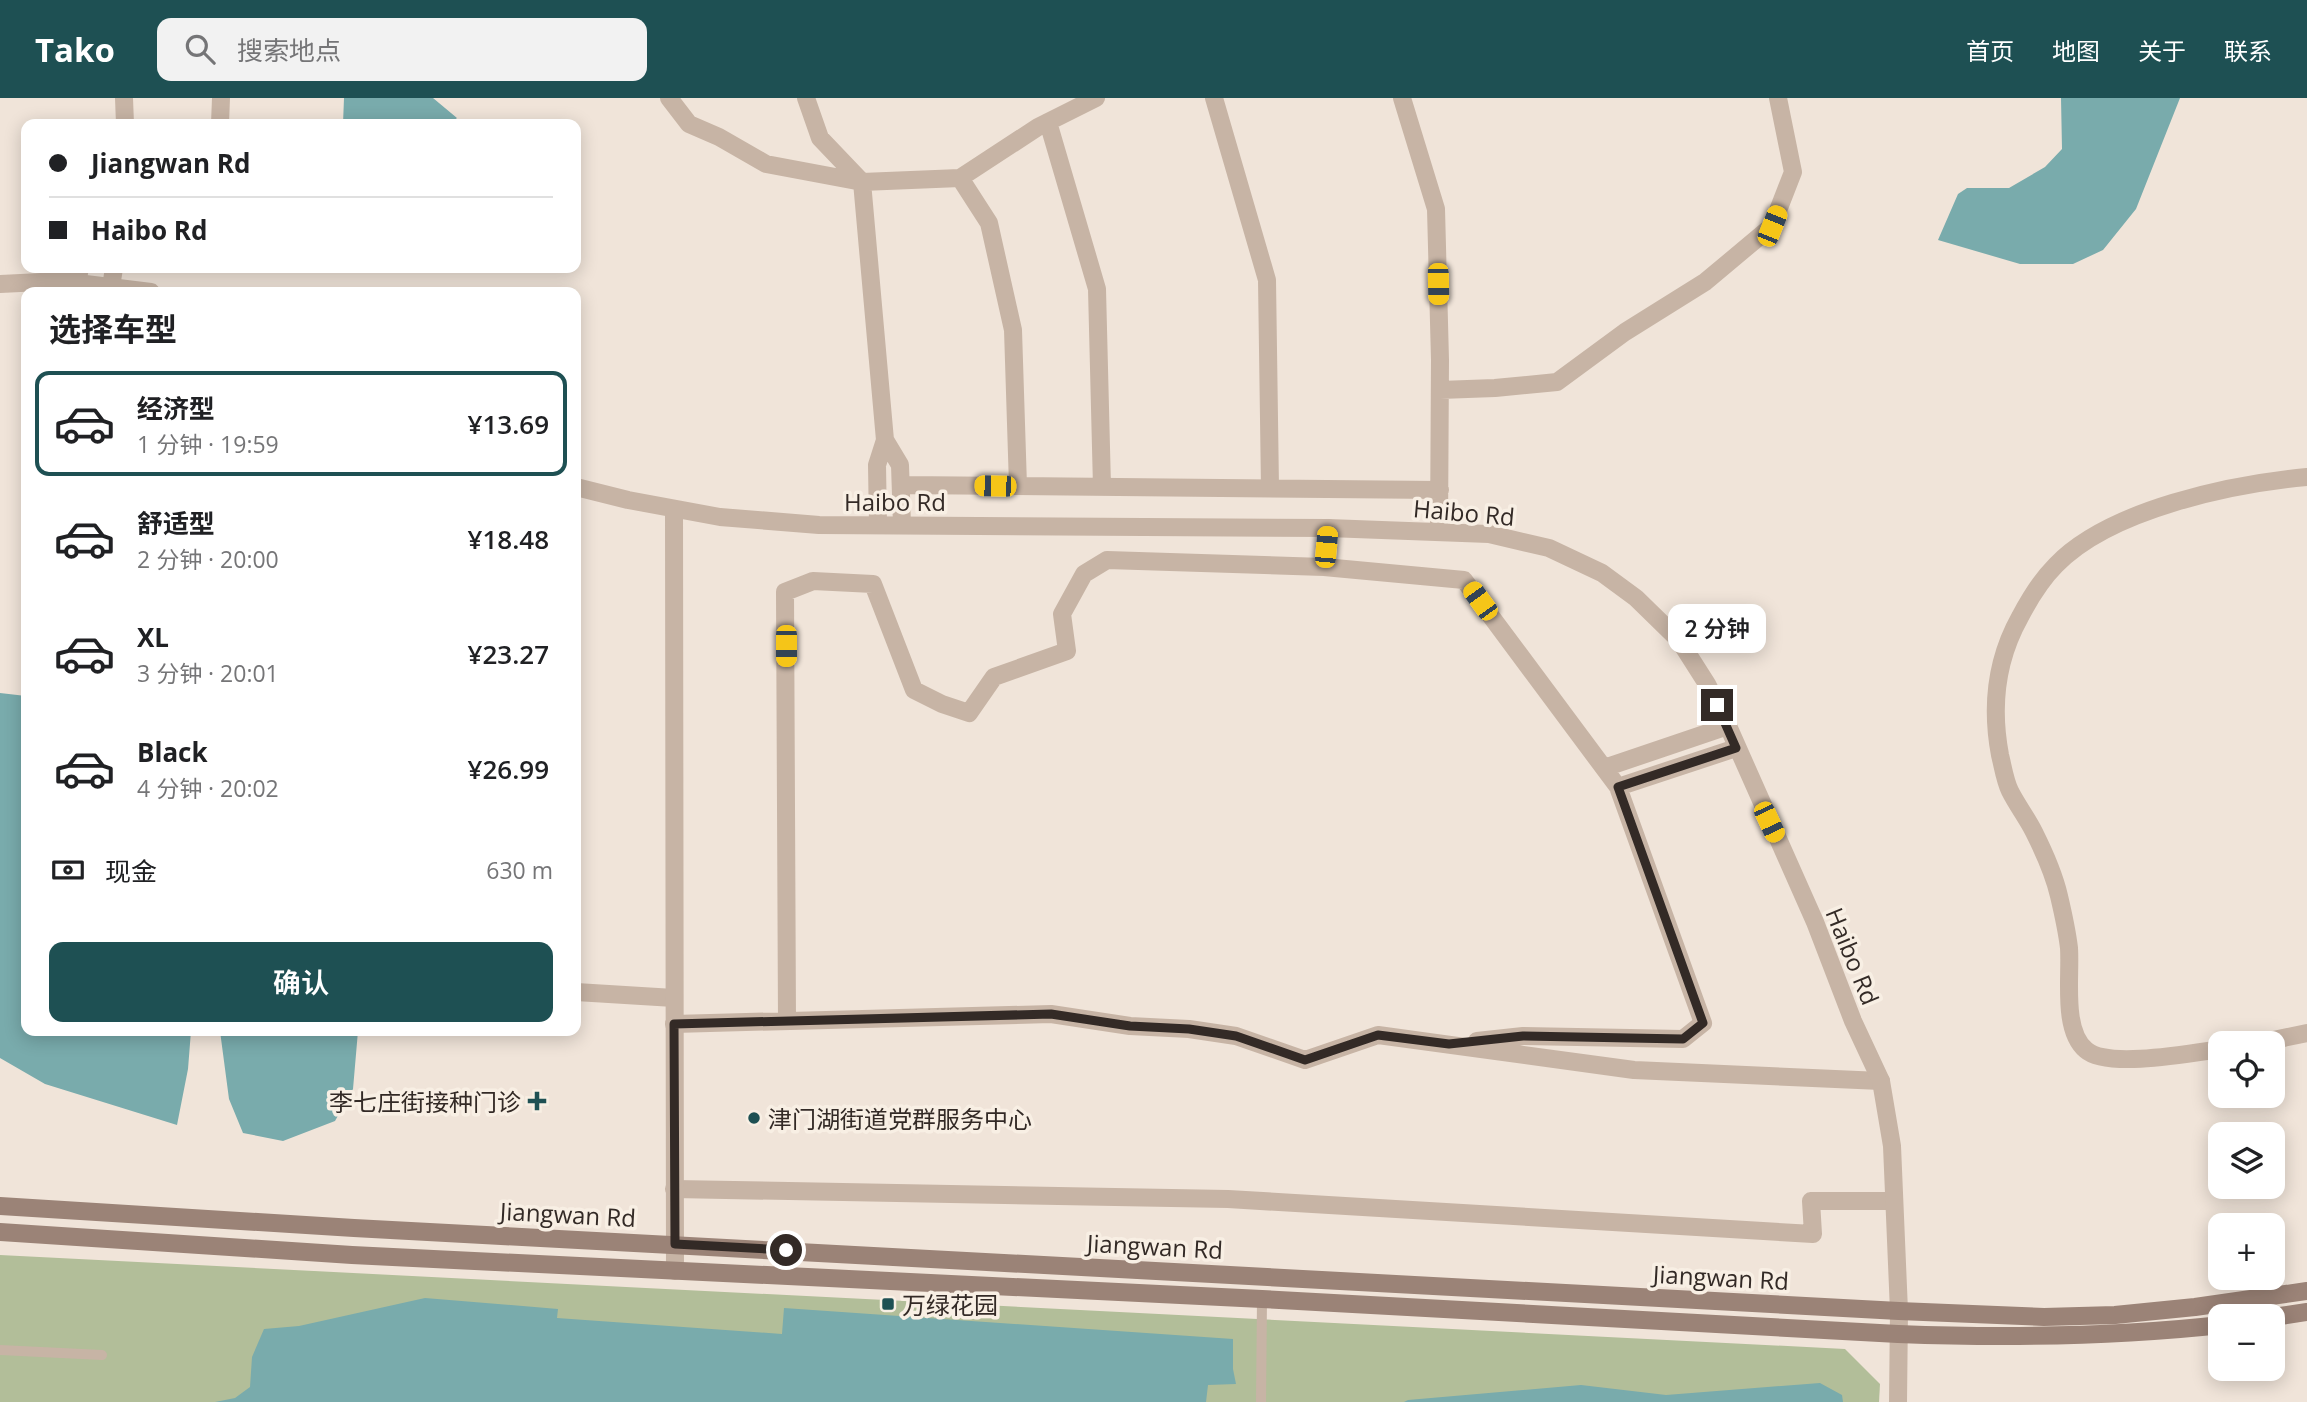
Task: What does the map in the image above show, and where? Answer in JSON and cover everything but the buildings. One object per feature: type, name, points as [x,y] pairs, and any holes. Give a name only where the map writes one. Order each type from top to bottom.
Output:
[{"type":"main road","name":"Jiangwan Rd","points":[[0,1206],[354,1228],[2044,1317],[2115,1315],[2307,1292]]},
{"type":"main road","name":"Jiangwan Rd","points":[[0,1232],[352,1255],[1262,1299],[1898,1334],[2080,1337],[2208,1326]]},
{"type":"main road","points":[[2285,1315],[2307,1312]]},
{"type":"street","points":[[124,98],[125,119]]},
{"type":"street","points":[[220,119],[221,98]]},
{"type":"street","points":[[669,98],[689,124],[719,137],[765,164],[862,182],[960,178],[1048,122],[1096,98]]},
{"type":"street","points":[[806,98],[820,138],[862,182],[885,440],[877,465],[878,525]]},
{"type":"street","points":[[1214,98],[1267,280],[1270,488]]},
{"type":"street","points":[[1402,98],[1436,209],[1440,390],[1439,532]]},
{"type":"street","points":[[1440,390],[1557,382],[1625,332],[1705,282],[1772,226],[1793,172],[1778,98]]},
{"type":"street","points":[[1048,122],[1097,289],[1102,487]]},
{"type":"street","points":[[960,178],[989,223],[1013,330],[1018,486]]},
{"type":"street","points":[[0,284],[61,281],[78,275],[111,287],[113,273]]},
{"type":"street","points":[[885,440],[900,465],[902,525]]},
{"type":"street","points":[[2208,1050],[2114,1059],[2096,1057],[2084,1049],[2076,1037],[2069,995],[2068,947],[2059,895],[2034,832],[2009,790],[2001,758],[1995,703],[1998,676],[2006,649],[2025,607],[2038,586],[2057,564],[2076,548],[2124,522],[2189,499],[2244,485],[2307,477]]},
{"type":"street","points":[[901,485],[1440,490]]},
{"type":"street","name":"Haibo Rd","points":[[581,487],[628,500],[720,517],[819,525],[1328,528],[1489,534],[1549,548],[1602,573],[1636,598],[1679,640],[1707,684],[1815,922],[1853,1021],[1881,1081],[1892,1146],[1899,1311],[1898,1402]]},
{"type":"street","points":[[674,509],[675,1270]]},
{"type":"street","points":[[1324,567],[1328,528]]},
{"type":"street","points":[[787,1021],[786,592],[814,581],[873,584],[914,690],[942,704],[969,713],[994,677],[1067,651],[1062,614],[1084,574],[1107,560],[1324,567],[1464,580],[1618,787],[1703,1023],[1683,1039],[1523,1036],[1449,1044]]},
{"type":"street","points":[[1604,768],[1728,726]]},
{"type":"street","points":[[1618,787],[1736,748]]},
{"type":"street","points":[[581,992],[674,998]]},
{"type":"street","points":[[674,1024],[1051,1014],[1130,1026],[1189,1029],[1236,1036],[1305,1060],[1378,1035],[1634,1070],[1881,1081]]},
{"type":"street","points":[[2285,1038],[2307,1033]]},
{"type":"street","points":[[674,1189],[1228,1199],[1813,1234],[1811,1200],[1894,1201]]},
{"type":"lane","points":[[1261,1402],[1262,1299]]},
{"type":"lane","points":[[0,1350],[102,1355]]},
{"type":"green space","points":[[0,1255],[1845,1349],[1880,1384],[1879,1402],[0,1402]]},
{"type":"water","points":[[344,98],[433,98],[457,118],[456,119],[343,119]]},
{"type":"water","points":[[2061,98],[2180,98],[2136,209],[2103,250],[2073,264],[2020,264],[1938,240],[1958,194],[1967,188],[2009,188],[2045,167],[2062,149]]},
{"type":"water","points":[[0,693],[21,695],[21,1036],[191,1036],[188,1069],[177,1125],[45,1084],[0,1058]]},
{"type":"water","points":[[221,1036],[358,1036],[353,1089],[335,1121],[283,1141],[243,1133],[229,1099]]},
{"type":"water","points":[[425,1298],[558,1309],[557,1318],[782,1334],[784,1308],[1233,1339],[1236,1384],[1208,1385],[1206,1402],[215,1402],[235,1398],[250,1387],[252,1357],[264,1329],[299,1326]]},
{"type":"water","points":[[1820,1383],[1842,1395],[1843,1402],[1404,1402],[1581,1385],[1666,1395]]},
{"type":"place","name":"李七庄街接种门诊","points":[[537,1101]]},
{"type":"place","name":"津门湖街道党群服务中心","points":[[754,1118]]},
{"type":"place","name":"万绿花园","points":[[888,1304]]},
{"type":"route","points":[[786,1250],[675,1244],[674,1024],[1051,1014],[1130,1026],[1189,1029],[1236,1036],[1305,1060],[1378,1035],[1449,1044],[1523,1036],[1683,1039],[1703,1023],[1618,787],[1736,748],[1717,705]]}]
